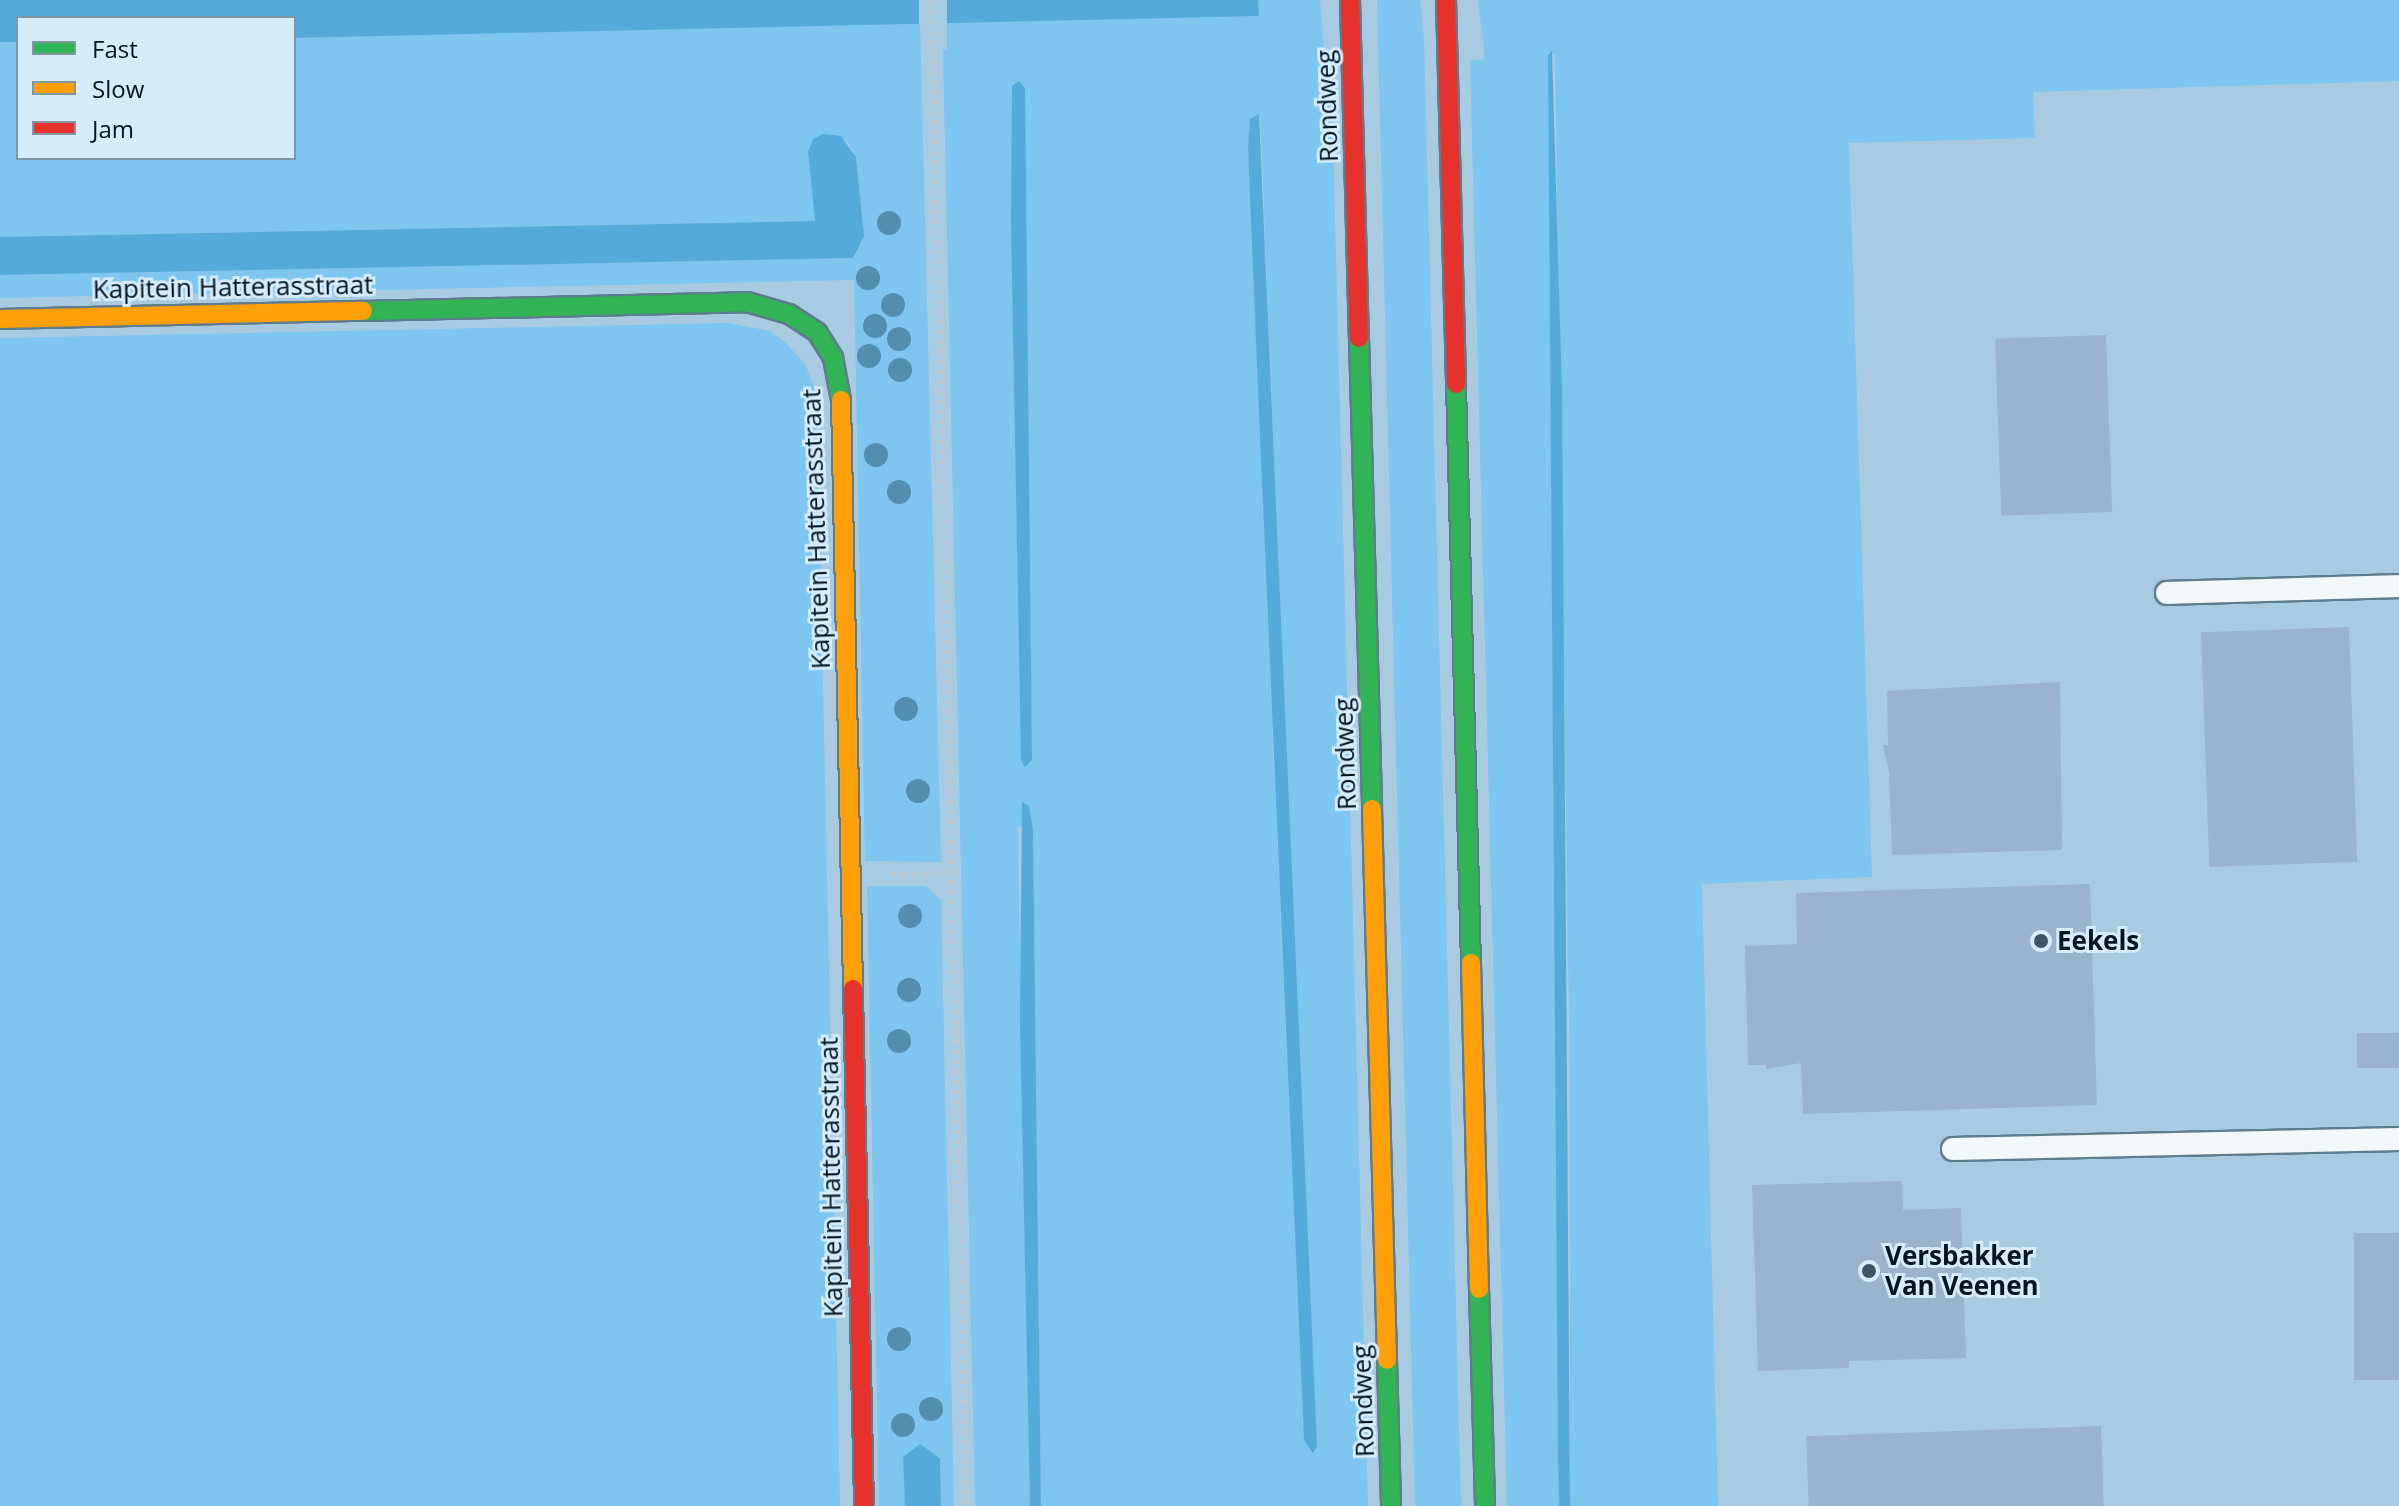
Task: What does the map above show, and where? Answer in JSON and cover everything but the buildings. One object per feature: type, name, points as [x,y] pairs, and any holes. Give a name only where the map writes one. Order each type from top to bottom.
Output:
[{"type":"main road","name":"Rondweg","points":[[1350,0],[1391,1506]]},
{"type":"main road","points":[[1446,0],[1485,1506]]},
{"type":"main road","name":"Kapitein Hatterasstraat","points":[[0,319],[709,301],[747,302],[789,314],[817,332],[833,358],[841,397],[864,1506]]},
{"type":"lane","points":[[2167,593],[2399,586]]},
{"type":"lane","points":[[1953,1149],[2399,1139]]},
{"type":"path","points":[[932,0],[966,1506]]},
{"type":"path","points":[[851,875],[953,872]]},
{"type":"shaded area","points":[[0,0],[1258,0],[1259,16],[296,38],[296,16],[16,16],[16,42],[0,42]]},
{"type":"shaded area","points":[[1258,0],[1320,0],[1325,59],[1331,60],[1368,1506],[1041,1506],[1033,828],[1018,827],[1030,1506],[975,1506],[943,50],[947,49],[947,21],[1258,16]],"holes":[[[1023,83],[1032,760],[1021,761],[1011,229]],[[1260,115],[1301,1111],[1317,1446],[1304,1440],[1274,768],[1248,148],[1250,119]]]},
{"type":"shaded area","points":[[1377,0],[1420,0],[1424,40],[1461,1506],[1415,1506]]},
{"type":"shaded area","points":[[1478,0],[2399,0],[2399,81],[2033,92],[2035,138],[1849,143],[1872,877],[1702,884],[1718,1506],[1570,1506],[1570,1090],[1555,54],[1548,55],[1559,1506],[1507,1506],[1470,61],[1485,59]]},
{"type":"shaded area","points":[[920,21],[941,862],[865,861],[854,280],[0,298],[0,275],[852,258],[863,227],[856,157],[848,142],[823,134],[808,151],[816,221],[0,237],[0,42],[16,42],[16,160],[296,160],[296,38]]},
{"type":"shaded area","points":[[1552,51],[1562,392],[1570,1506],[1559,1506],[1558,1456],[1548,55]]},
{"type":"shaded area","points":[[1019,81],[1025,88],[1032,760],[1025,767],[1021,761],[1011,229],[1012,86]]},
{"type":"shaded area","points":[[1259,114],[1317,1446],[1313,1453],[1304,1440],[1248,148],[1250,119]]},
{"type":"shaded area","points":[[823,134],[841,136],[856,157],[864,236],[853,258],[0,275],[0,237],[815,221],[808,151],[813,139]]},
{"type":"shaded area","points":[[728,323],[770,331],[786,343],[805,364],[817,394],[840,1506],[0,1506],[0,338]]},
{"type":"shaded area","points":[[1022,802],[1029,806],[1033,828],[1041,1506],[1030,1506],[1020,1020]]},
{"type":"shaded area","points":[[867,886],[926,886],[941,900],[954,1506],[941,1506],[940,1458],[920,1444],[903,1457],[905,1506],[879,1506]]},
{"type":"shaded area","points":[[920,1444],[940,1458],[941,1506],[905,1506],[903,1457]]},
{"type":"pier","points":[[919,0],[947,0],[947,25],[919,25]]},
{"type":"traffic: fast","points":[[363,311],[747,302],[789,314],[817,332],[833,358],[841,400]]},
{"type":"traffic: fast","points":[[1359,338],[1372,809]]},
{"type":"traffic: fast","points":[[1456,384],[1471,963]]},
{"type":"traffic: fast","points":[[1479,1289],[1485,1506]]},
{"type":"traffic: fast","points":[[1387,1360],[1391,1506]]},
{"type":"traffic: slow","points":[[0,319],[363,311]]},
{"type":"traffic: slow","points":[[841,400],[853,989]]},
{"type":"traffic: slow","points":[[1372,809],[1387,1360]]},
{"type":"traffic: slow","points":[[1471,963],[1479,1289]]},
{"type":"traffic: jam","points":[[1350,0],[1359,338]]},
{"type":"traffic: jam","points":[[1446,0],[1456,384]]},
{"type":"traffic: jam","points":[[853,989],[864,1506]]},
{"type":"place","name":"Eekels","points":[[2041,941]]},
{"type":"place","name":"Versbakker Van Veenen","points":[[1869,1271]]}]
